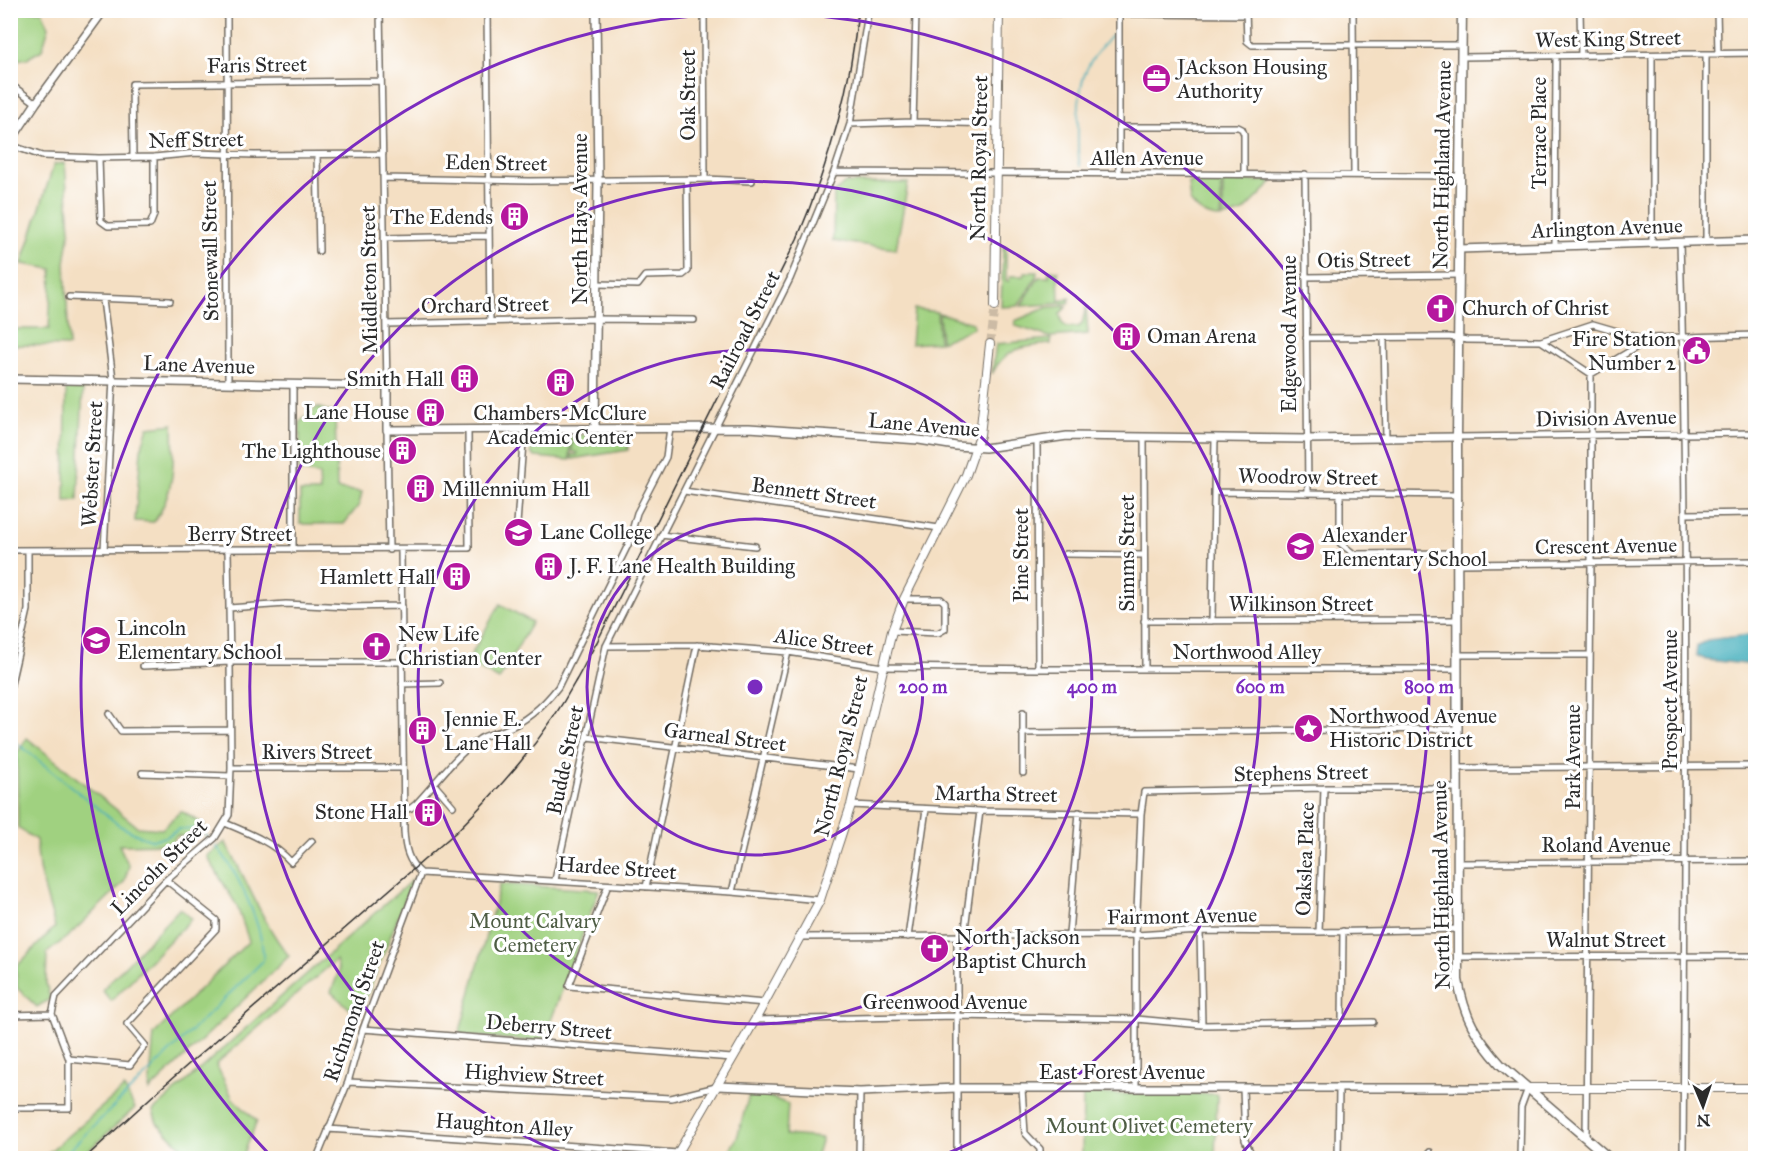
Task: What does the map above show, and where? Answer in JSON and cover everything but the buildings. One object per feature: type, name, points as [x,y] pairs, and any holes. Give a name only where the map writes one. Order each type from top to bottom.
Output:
[{"type":"main road","name":"North Highland Avenue","points":[[1462,10],[1457,437],[1458,980],[1463,1006],[1476,1034],[1501,1065],[1609,1158]]},
{"type":"main road","name":"North Royal Street","points":[[995,306],[999,12]]},
{"type":"main road","name":"North Royal Street","points":[[677,1156],[765,1003],[820,900],[851,805],[892,631],[904,599],[966,475],[980,435],[990,344]]},
{"type":"main road","points":[[1528,1088],[1755,1088]]},
{"type":"street","points":[[10,144],[36,103],[104,10]]},
{"type":"street","name":"Stonewall Street","points":[[227,10],[228,382]]},
{"type":"street","name":"Middleton Street","points":[[380,10],[389,550]]},
{"type":"street","points":[[487,10],[490,321]]},
{"type":"street","name":"North Hays Avenue","points":[[595,428],[598,284],[596,10]]},
{"type":"street","name":"Oak Street","points":[[704,10],[705,179]]},
{"type":"street","points":[[710,10],[1119,15],[1246,13],[1246,37],[1249,44],[1258,46],[1462,45]]},
{"type":"street","points":[[1353,10],[1353,175]]},
{"type":"street","points":[[1580,10],[1581,56]]},
{"type":"street","points":[[1718,10],[1718,54]]},
{"type":"street","name":"Railroad Street","points":[[606,646],[713,428],[790,279],[834,172],[850,124],[868,13]]},
{"type":"street","points":[[914,122],[916,13]]},
{"type":"street","points":[[1119,15],[1119,174]]},
{"type":"street","name":"West King Street","points":[[1462,57],[1755,53]]},
{"type":"street","points":[[1706,54],[1706,242]]},
{"type":"street","points":[[1652,55],[1652,243]]},
{"type":"street","name":"Terrace Place","points":[[1555,246],[1556,56]]},
{"type":"street","name":"Faris Street","points":[[133,157],[132,84],[381,81]]},
{"type":"street","points":[[10,84],[36,103]]},
{"type":"street","points":[[850,124],[914,122],[998,124]]},
{"type":"street","points":[[1119,127],[1238,127],[1244,134],[1244,175]]},
{"type":"street","name":"Neff Street","points":[[10,144],[42,156],[99,158],[154,157],[196,153],[383,154]]},
{"type":"street","points":[[317,155],[319,251]]},
{"type":"street","points":[[99,158],[101,221],[108,226],[150,225],[154,215],[154,157]]},
{"type":"street","name":"Allen Avenue","points":[[834,172],[1460,176]]},
{"type":"street","name":"Edgewood Avenue","points":[[1305,174],[1308,493]]},
{"type":"street","name":"Eden Street","points":[[384,178],[752,181]]},
{"type":"street","points":[[598,284],[638,285],[645,276],[683,275],[688,271],[687,179]]},
{"type":"street","points":[[384,238],[489,236]]},
{"type":"street","name":"Arlington Avenue","points":[[1459,249],[1755,240]]},
{"type":"street","name":"Prospect Avenue","points":[[1680,243],[1686,434],[1687,766],[1683,1158]]},
{"type":"street","name":"Otis Street","points":[[1305,277],[1459,275]]},
{"type":"street","points":[[69,297],[170,301]]},
{"type":"street","name":"Webster Street","points":[[103,300],[113,379],[104,550]]},
{"type":"street","name":"Orchard Street","points":[[386,324],[597,319],[694,320]]},
{"type":"street","points":[[1306,338],[1458,338],[1541,341],[1593,324],[1641,338],[1755,335]]},
{"type":"street","points":[[1384,338],[1386,439]]},
{"type":"street","points":[[1541,341],[1591,374],[1652,338]]},
{"type":"street","name":"Park Avenue","points":[[1586,1140],[1592,562],[1591,374]]},
{"type":"street","name":"Lane Avenue","points":[[10,379],[113,379],[387,386]]},
{"type":"street","points":[[293,385],[293,550]]},
{"type":"street","points":[[403,810],[411,808],[465,750],[480,738],[520,723],[548,700],[558,687],[628,545],[637,513],[666,458],[670,428]]},
{"type":"street","name":"Lane Avenue","points":[[387,430],[713,428],[919,440],[976,447],[1002,447],[1067,436],[1307,439],[1457,437]]},
{"type":"street","name":"Berry Street","points":[[10,550],[470,548],[468,429]]},
{"type":"street","points":[[517,524],[524,429]]},
{"type":"street","name":"Division Avenue","points":[[1457,437],[1755,433]]},
{"type":"street","name":"Simms Street","points":[[1144,437],[1145,669]]},
{"type":"street","name":"Woodrow Street","points":[[1215,438],[1214,492],[1457,495]]},
{"type":"street","name":"Pine Street","points":[[1037,441],[1038,669]]},
{"type":"street","name":"Bennett Street","points":[[684,491],[939,528]]},
{"type":"street","points":[[1212,621],[1214,492]]},
{"type":"street","points":[[1340,494],[1340,543],[1354,554],[1457,553]]},
{"type":"street","points":[[1686,514],[1755,513]]},
{"type":"street","points":[[661,535],[755,546]]},
{"type":"street","points":[[10,688],[28,610],[28,550]]},
{"type":"street","name":"Lincoln Street","points":[[52,1014],[56,996],[166,880],[215,838],[225,823],[228,815],[231,768],[228,550]]},
{"type":"street","points":[[401,550],[403,810],[406,848],[414,867],[422,873]]},
{"type":"street","points":[[1066,554],[1144,555]]},
{"type":"street","name":"Crescent Avenue","points":[[1457,564],[1755,561]]},
{"type":"street","points":[[892,631],[938,633],[945,629],[945,603],[941,599],[904,599]]},
{"type":"street","points":[[229,608],[286,604],[348,607],[402,606]]},
{"type":"street","name":"Wilkinson Street","points":[[1144,621],[1457,620]]},
{"type":"street","points":[[646,886],[697,645]]},
{"type":"street","name":"Alice Street","points":[[606,646],[697,645],[788,652],[882,667],[1038,669]]},
{"type":"street","name":"Budde Street","points":[[555,880],[606,646]]},
{"type":"street","points":[[732,892],[788,652]]},
{"type":"street","points":[[1457,655],[1590,655]]},
{"type":"street","points":[[143,666],[230,662],[402,662]]},
{"type":"street","name":"Northwood Alley","points":[[1038,669],[1457,669]]},
{"type":"street","points":[[402,684],[440,683]]},
{"type":"street","points":[[10,693],[11,751]]},
{"type":"street","points":[[1023,713],[1023,773]]},
{"type":"street","points":[[109,714],[121,731],[230,730]]},
{"type":"street","points":[[1022,733],[1457,729]]},
{"type":"street","name":"Garneal Street","points":[[587,737],[859,769]]},
{"type":"street","points":[[1457,768],[1755,766]]},
{"type":"street","name":"Rivers Street","points":[[231,768],[403,768]]},
{"type":"street","points":[[142,773],[230,776]]},
{"type":"street","points":[[434,784],[453,806]]},
{"type":"street","name":"Stephens Street","points":[[1141,814],[1144,792],[1324,788],[1458,789]]},
{"type":"street","name":"Oakslea Place","points":[[1319,932],[1324,788]]},
{"type":"street","name":"Martha Street","points":[[851,805],[980,811],[1141,814]]},
{"type":"street","points":[[908,937],[926,809]]},
{"type":"street","points":[[964,937],[980,811]]},
{"type":"street","points":[[1069,934],[1079,812]]},
{"type":"street","points":[[1136,1089],[1136,935],[1141,814]]},
{"type":"street","points":[[225,823],[254,835],[283,853],[291,862],[312,841]]},
{"type":"street","name":"Roland Avenue","points":[[1458,862],[1755,861]]},
{"type":"street","name":"Hardee Street","points":[[422,873],[646,886],[820,900]]},
{"type":"street","name":"Richmond Street","points":[[317,1158],[348,1082],[363,1029],[422,873]]},
{"type":"street","points":[[69,1059],[130,1065],[146,1045],[127,1024],[216,929],[216,920],[166,880]]},
{"type":"street","points":[[608,885],[568,986],[765,1003]]},
{"type":"street","name":"Fairmont Avenue","points":[[799,937],[1136,935],[1200,931],[1319,932],[1458,929]]},
{"type":"street","points":[[1200,931],[1202,1025]]},
{"type":"street","points":[[1342,1022],[1343,931]]},
{"type":"street","points":[[957,937],[957,1158]]},
{"type":"street","name":"Walnut Street","points":[[1458,957],[1755,956]]},
{"type":"street","points":[[10,1015],[52,1014],[69,1059],[69,1108],[10,1108]]},
{"type":"street","name":"Greenwood Avenue","points":[[755,1020],[956,1017],[1136,1019],[1202,1025],[1373,1022]]},
{"type":"street","name":"Deberry Street","points":[[363,1029],[732,1058]]},
{"type":"street","name":"Highview Street","points":[[348,1082],[671,1098],[717,1086]]},
{"type":"street","name":"East Forest Avenue","points":[[717,1086],[861,1092],[957,1088],[1528,1088]]},
{"type":"street","points":[[1338,1158],[1339,1088]]},
{"type":"street","points":[[1520,1158],[1521,1107],[1528,1088]]},
{"type":"street","points":[[1022,1089],[1025,1132],[1040,1149],[1040,1158]]},
{"type":"street","points":[[1244,1089],[1245,1140],[1253,1158]]},
{"type":"street","points":[[859,1158],[861,1092]]},
{"type":"street","name":"Haughton Alley","points":[[328,1130],[677,1156]]},
{"type":"green space","points":[[11,10],[42,11],[49,27],[42,50],[28,58],[11,61]]},
{"type":"green space","points":[[65,163],[70,231],[65,263],[69,346],[11,345],[11,329],[49,329],[52,269],[22,264],[54,164]]},
{"type":"green space","points":[[1221,181],[1221,218],[1207,216],[1190,201],[1188,182]]},
{"type":"green space","points":[[1223,181],[1272,181],[1270,183],[1272,183],[1243,212],[1223,218]]},
{"type":"green space","points":[[845,183],[908,183],[896,249],[833,241],[834,193]]},
{"type":"green space","points":[[1003,247],[1006,247],[1006,281],[1009,281],[1010,276],[1024,276],[1024,272],[1037,272],[1036,278],[1018,306],[1001,307]]},
{"type":"green space","points":[[1049,270],[1058,271],[1059,301],[1070,298],[1069,303],[1021,306],[1039,277],[1049,277]]},
{"type":"green space","points":[[1067,306],[1060,314],[1062,323],[1067,327],[1078,327],[1082,324],[1086,307],[1088,334],[1049,337],[1016,326],[1015,321],[1048,307]]},
{"type":"green space","points":[[914,309],[937,312],[939,342],[911,344]]},
{"type":"green space","points":[[939,313],[973,323],[973,328],[941,342]]},
{"type":"green space","points":[[1051,339],[1051,344],[1032,346],[1009,354],[997,365],[992,374],[996,344]]},
{"type":"green space","points":[[66,386],[83,386],[78,500],[65,501]]},
{"type":"green space","points":[[317,407],[335,413],[337,489],[362,492],[359,505],[344,524],[300,524],[300,492],[320,492],[319,475],[299,471],[300,422]]},
{"type":"green space","points":[[173,424],[172,475],[166,499],[154,522],[135,521],[141,450],[148,427]]},
{"type":"green space","points":[[533,435],[571,435],[570,460],[535,457],[531,453]]},
{"type":"green space","points":[[573,435],[628,435],[628,450],[572,459],[572,454],[578,453],[572,451]]},
{"type":"green space","points":[[500,604],[532,622],[499,680],[467,662]]},
{"type":"green space","points":[[27,738],[138,827],[162,829],[181,811],[205,825],[199,835],[177,836],[170,844],[119,845],[129,866],[124,882],[72,933],[47,953],[46,983],[50,999],[37,1007],[17,988],[16,967],[55,927],[39,869],[36,840],[18,828],[17,753]]},
{"type":"green space","points":[[225,842],[263,915],[289,956],[149,1091],[154,1034],[249,941],[237,906],[207,856]]},
{"type":"green space","points":[[413,879],[359,1017],[331,992],[339,971],[336,960],[216,1064],[233,1099],[257,1121],[242,1158],[193,1158],[157,1123],[153,1111]]},
{"type":"green space","name":"Mount Calvary Cemetery","points":[[500,884],[599,890],[543,1042],[459,1035]]},
{"type":"green space","points":[[180,908],[191,919],[111,1001],[102,990]]},
{"type":"green space","points":[[124,1088],[135,1108],[80,1158],[42,1158]]},
{"type":"green space","name":"Mount Olivet Cemetery","points":[[1083,1094],[1217,1094],[1215,1158],[1082,1158]]},
{"type":"green space","points":[[749,1095],[765,1095],[788,1104],[786,1135],[822,1138],[816,1158],[725,1158],[737,1138]]},
{"type":"water","points":[[1755,634],[1755,665],[1706,660],[1696,655],[1697,646],[1707,640]]},
{"type":"waterway","points":[[1080,166],[1078,124],[1081,86],[1094,56],[1112,35]]},
{"type":"waterway","points":[[12,739],[120,826],[151,840],[166,837],[179,829],[199,829],[209,838]]},
{"type":"waterway","points":[[61,1158],[263,961],[259,933],[248,900],[232,868],[215,845]]},
{"type":"tunnel","points":[[990,344],[995,306]]},
{"type":"railway","points":[[85,1158],[160,1089],[455,833],[505,780],[550,723],[597,642],[797,239],[819,184],[837,127],[850,69],[858,10]]},
{"type":"place","name":"JAckson Housing Authority","points":[[1156,79]]},
{"type":"place","name":"The Edends","points":[[514,217]]},
{"type":"place","name":"Church of Christ","points":[[1441,308]]},
{"type":"place","name":"Oman Arena","points":[[1126,336]]},
{"type":"place","name":"Fire Station Number 2","points":[[1697,351]]},
{"type":"place","name":"Smith Hall","points":[[465,379]]},
{"type":"place","name":"Chambers-McClure Academic Center","points":[[560,382]]},
{"type":"place","name":"Lane House","points":[[430,412]]},
{"type":"place","name":"The Lighthouse","points":[[402,451]]},
{"type":"place","name":"Millennium Hall","points":[[421,489]]},
{"type":"place","name":"Lane College","points":[[519,532]]},
{"type":"place","name":"Alexander Elementary School","points":[[1301,547]]},
{"type":"place","name":"J. F. Lane Health Building","points":[[548,566]]},
{"type":"place","name":"Hamlett Hall","points":[[457,577]]},
{"type":"place","name":"Lincoln Elementary School","points":[[96,640]]},
{"type":"place","name":"New Life Christian Center","points":[[377,646]]},
{"type":"place","name":"Northwood Avenue Historic District","points":[[1308,728]]},
{"type":"place","name":"Jennie E. Lane Hall","points":[[423,731]]},
{"type":"place","name":"Stone Hall","points":[[429,812]]},
{"type":"place","name":"North Jackson Baptist Church","points":[[934,949]]}]
